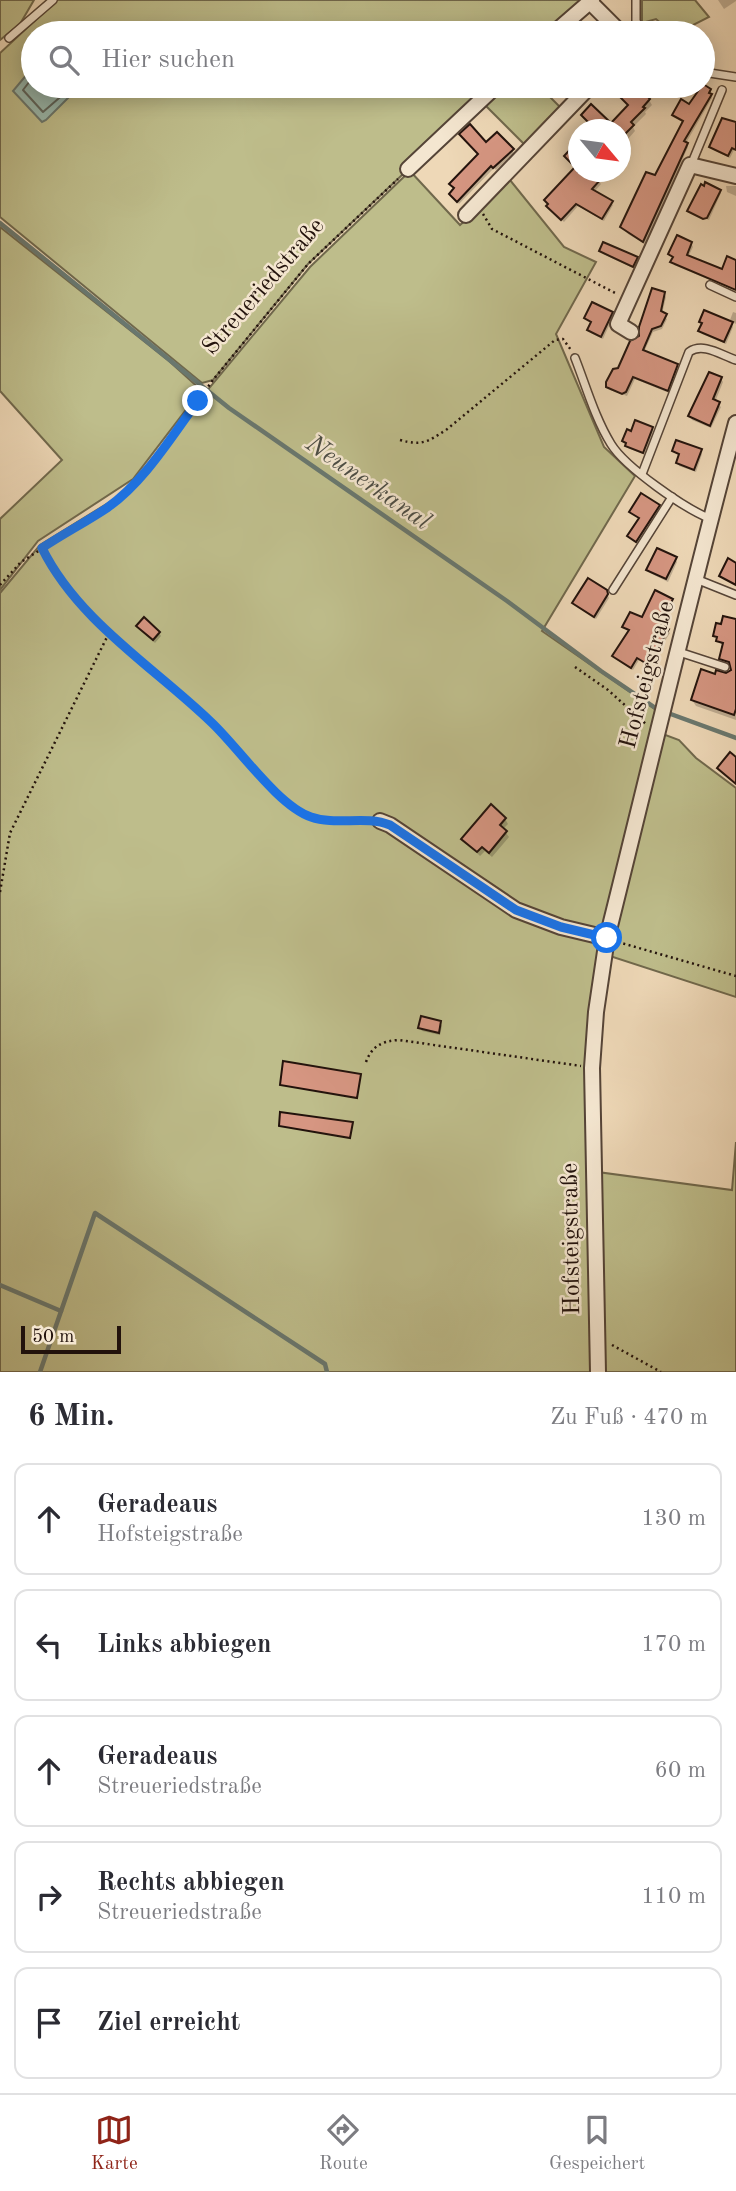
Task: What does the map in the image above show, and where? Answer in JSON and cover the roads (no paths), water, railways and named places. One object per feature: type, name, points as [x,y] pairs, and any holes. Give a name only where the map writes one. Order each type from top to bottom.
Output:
[{"type":"street","points":[[568,21],[591,1],[610,21]]},
{"type":"street","points":[[408,169],[483,98]]},
{"type":"street","points":[[466,215],[579,98]]},
{"type":"street","points":[[631,332],[618,324],[690,165],[736,176]]},
{"type":"street","name":"Hofsteigstraße","points":[[598,1372],[592,1068],[596,1012],[607,938],[657,727],[679,652],[736,423]]},
{"type":"street","points":[[380,821],[390,825],[516,910],[561,927],[607,938]]},
{"type":"lane","points":[[29,21],[53,0]]},
{"type":"lane","points":[[636,0],[636,21]]},
{"type":"lane","points":[[9,38],[21,28]]},
{"type":"lane","points":[[715,74],[736,77]]},
{"type":"lane","points":[[690,165],[722,90]]},
{"type":"lane","points":[[710,285],[736,297]]},
{"type":"lane","points":[[642,474],[689,352],[696,347],[703,348],[736,360]]},
{"type":"lane","points":[[575,358],[602,428],[612,446],[672,497],[697,514],[710,519]]},
{"type":"lane","points":[[613,590],[672,497]]},
{"type":"lane","points":[[696,579],[736,595]]},
{"type":"lane","points":[[679,652],[725,667]]},
{"type":"water","points":[[21,81],[21,98],[68,98],[42,122],[13,91]]},
{"type":"waterway","name":"Neunerkanal","points":[[0,223],[229,408],[507,601],[601,671],[657,709],[736,738]]},
{"type":"waterway","points":[[40,1372],[95,1213],[325,1364],[327,1372]]},
{"type":"waterway","points":[[0,1285],[61,1311]]}]
